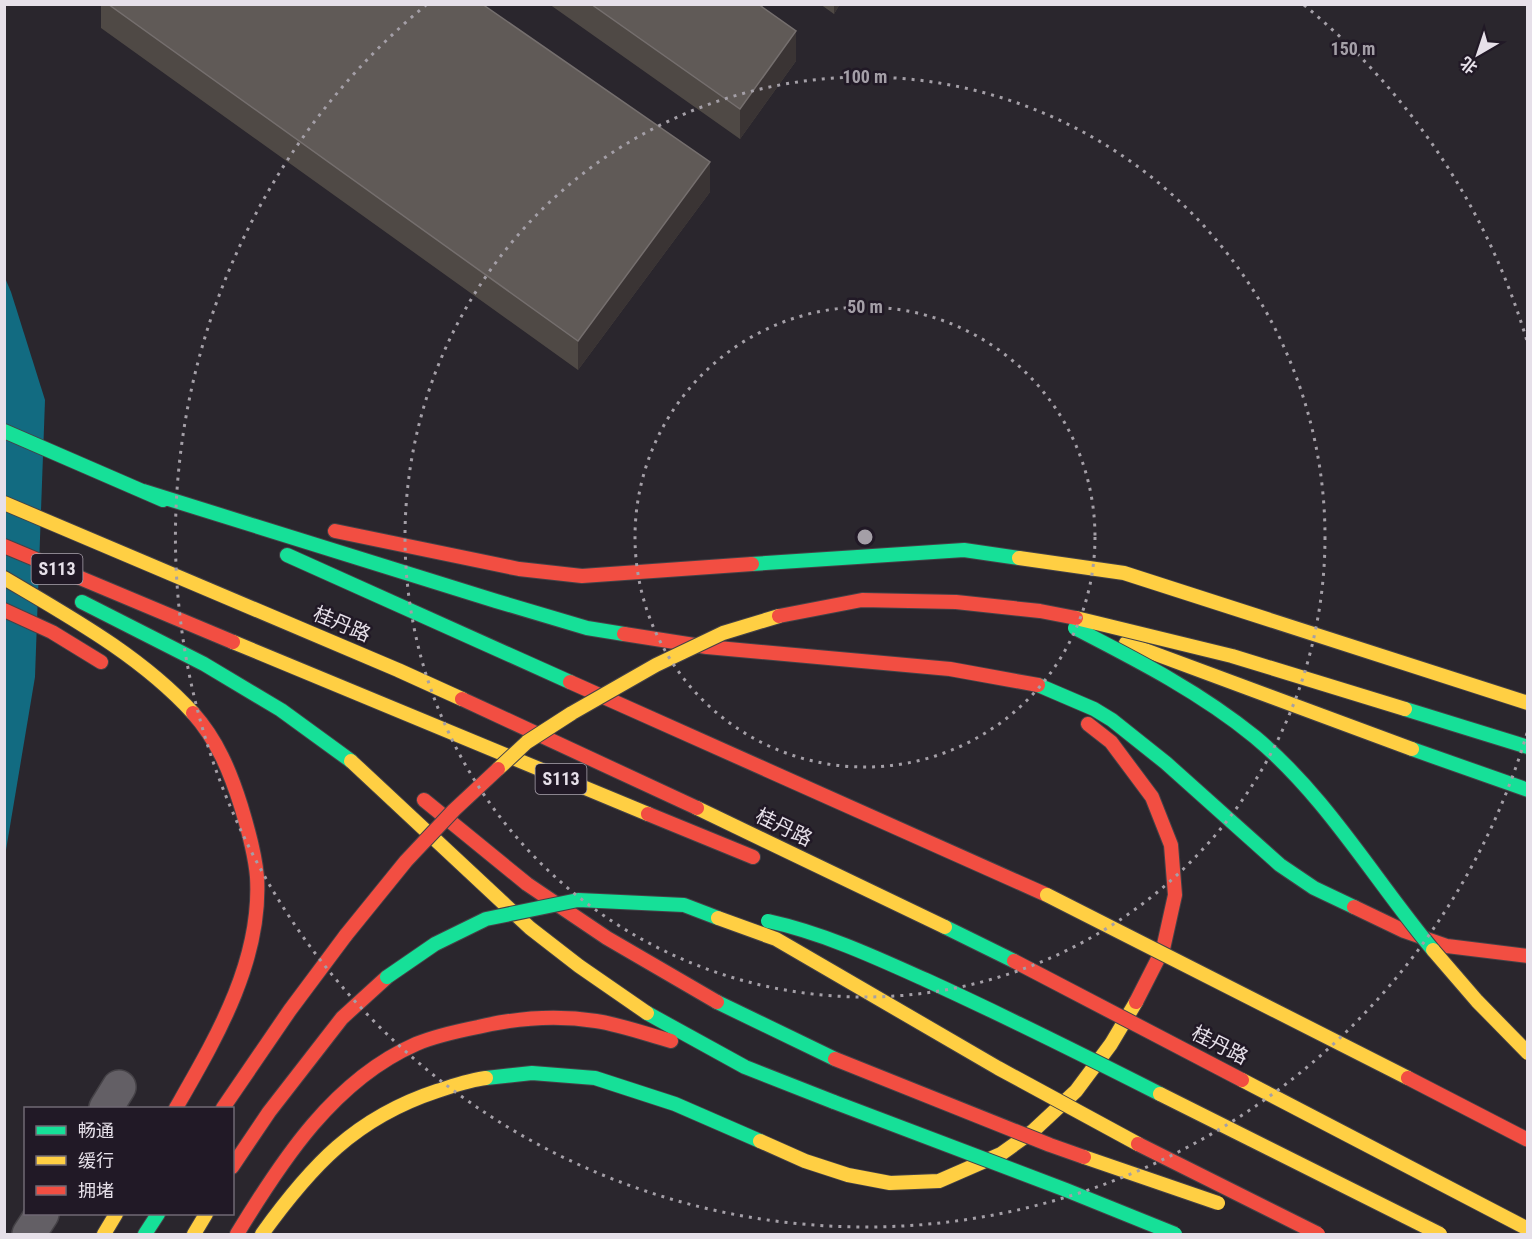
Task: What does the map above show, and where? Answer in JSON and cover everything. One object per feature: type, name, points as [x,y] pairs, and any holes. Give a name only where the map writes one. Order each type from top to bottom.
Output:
[{"type":"main road","points":[[4,431],[249,538]]},
{"type":"main road","points":[[142,491],[283,520]]},
{"type":"main road","points":[[142,491],[484,598],[588,628],[707,647],[950,669],[1039,685],[1094,709],[1130,733],[1280,865],[1314,888],[1404,931],[1448,946],[1527,956]]},
{"type":"main road","name":"桂丹路","points":[[4,503],[223,594],[409,675],[773,843],[1014,961],[1527,1229]]},
{"type":"main road","points":[[318,528],[519,568],[582,576],[964,550],[1124,573],[1527,704]]},
{"type":"main road","name":"S113","points":[[4,546],[569,783],[764,861]]},
{"type":"main road","name":"桂丹路","points":[[270,548],[1047,895],[1527,1140]]},
{"type":"main road","points":[[4,578],[91,629],[175,695],[209,732],[235,789],[252,842],[257,889],[254,929],[244,969],[208,1049],[177,1107]]},
{"type":"main road","points":[[67,594],[204,664],[337,740],[374,764]]},
{"type":"main road","points":[[224,1107],[290,1010],[346,934],[406,861],[454,810],[527,742],[572,713],[656,665],[723,633],[756,622],[799,611],[862,600],[956,602],[1040,611],[1169,638],[1373,698],[1527,747]]},
{"type":"main road","points":[[4,610],[52,632],[101,662]]},
{"type":"main road","points":[[1040,611],[1333,721],[1527,790]]},
{"type":"main road","points":[[1040,611],[1146,665],[1201,698],[1246,730],[1278,758],[1321,806],[1431,948],[1480,1006],[1527,1053]]},
{"type":"main road","points":[[262,1234],[291,1194],[322,1161],[371,1120],[419,1096],[471,1080],[532,1073],[595,1078],[675,1104],[805,1161],[849,1175],[890,1183],[939,1181],[1001,1154],[1033,1131],[1077,1091],[1111,1044],[1163,949],[1176,895],[1171,845],[1152,797],[1111,742],[1039,685]]},
{"type":"main road","points":[[281,710],[359,767],[530,928],[579,966],[639,1008],[745,1067]]},
{"type":"main road","points":[[411,790],[527,884],[607,938],[733,1011],[835,1059],[1050,1145],[1233,1208],[1317,1234]]},
{"type":"main road","points":[[830,887],[1014,961]]},
{"type":"main road","points":[[234,1164],[269,1112],[342,1018],[387,977],[435,944],[486,919],[578,900],[684,904],[787,925],[862,951],[997,1012],[1440,1234]]},
{"type":"main road","points":[[684,904],[776,939],[998,1068],[1131,1140],[1317,1234]]},
{"type":"main road","points":[[237,1234],[281,1164],[307,1130],[347,1090],[378,1065],[416,1044],[464,1030],[512,1020],[547,1018],[618,1025],[745,1067],[1175,1234]]},
{"type":"main road","points":[[104,1234],[115,1215]]},
{"type":"main road","points":[[145,1234],[157,1215]]},
{"type":"main road","points":[[194,1234],[205,1215]]},
{"type":"main road","points":[[1522,1234],[1527,1224]]},
{"type":"street","points":[[29,1234],[41,1215]]},
{"type":"water","points":[[5,278],[45,400],[35,677],[5,856]]},
{"type":"building","points":[[108,4],[482,4],[710,162],[578,341]]},
{"type":"building","points":[[591,4],[758,4],[796,31],[740,109]]},
{"type":"traffic: fast","points":[[4,431],[163,500]]},
{"type":"traffic: fast","points":[[143,491],[496,601],[587,628],[624,634]]},
{"type":"traffic: fast","points":[[752,564],[964,550],[1019,558]]},
{"type":"traffic: fast","points":[[287,555],[570,682]]},
{"type":"traffic: fast","points":[[82,602],[204,664],[281,710],[351,761]]},
{"type":"traffic: fast","points":[[1075,628],[1145,665],[1212,705],[1281,760],[1327,812],[1433,950]]},
{"type":"traffic: fast","points":[[1038,685],[1094,709],[1112,720],[1166,763],[1280,865],[1314,888],[1354,907]]},
{"type":"traffic: fast","points":[[1405,709],[1528,747]]},
{"type":"traffic: fast","points":[[1412,749],[1528,790]]},
{"type":"traffic: fast","points":[[387,977],[435,944],[486,919],[578,900],[684,905],[718,918]]},
{"type":"traffic: fast","points":[[768,921],[829,939],[888,963],[1160,1094]]},
{"type":"traffic: fast","points":[[945,927],[1014,961]]},
{"type":"traffic: fast","points":[[717,1002],[835,1059]]},
{"type":"traffic: fast","points":[[647,1013],[745,1067],[834,1102]]},
{"type":"traffic: fast","points":[[486,1078],[532,1073],[595,1078],[675,1104],[760,1141]]},
{"type":"traffic: fast","points":[[834,1102],[1175,1234]]},
{"type":"traffic: fast","points":[[145,1234],[157,1215]]},
{"type":"traffic: slow","points":[[4,503],[462,699]]},
{"type":"traffic: slow","points":[[1019,558],[1124,573],[1528,703]]},
{"type":"traffic: slow","points":[[4,578],[79,623],[128,656],[173,692],[193,713]]},
{"type":"traffic: slow","points":[[498,769],[527,742],[572,713],[656,665],[723,633],[779,616]]},
{"type":"traffic: slow","points":[[1076,618],[1232,656],[1405,709]]},
{"type":"traffic: slow","points":[[233,642],[648,814]]},
{"type":"traffic: slow","points":[[1126,643],[1412,749]]},
{"type":"traffic: slow","points":[[351,761],[530,928],[579,966],[647,1013]]},
{"type":"traffic: slow","points":[[697,808],[945,927]]},
{"type":"traffic: slow","points":[[1047,895],[1408,1078]]},
{"type":"traffic: slow","points":[[718,918],[776,939],[998,1068],[1138,1144]]},
{"type":"traffic: slow","points":[[1433,950],[1477,1001],[1528,1053]]},
{"type":"traffic: slow","points":[[760,1141],[805,1161],[848,1175],[890,1183],[939,1181],[1001,1154],[1033,1131],[1076,1091],[1111,1044],[1136,1002]]},
{"type":"traffic: slow","points":[[262,1234],[317,1166],[359,1130],[408,1102],[455,1085],[486,1078]]},
{"type":"traffic: slow","points":[[1242,1080],[1528,1229]]},
{"type":"traffic: slow","points":[[1160,1094],[1440,1234]]},
{"type":"traffic: slow","points":[[1084,1157],[1218,1203]]},
{"type":"traffic: slow","points":[[104,1234],[115,1215]]},
{"type":"traffic: slow","points":[[194,1234],[205,1215]]},
{"type":"traffic: jam","points":[[335,531],[519,569],[582,576],[752,564]]},
{"type":"traffic: jam","points":[[4,546],[233,642]]},
{"type":"traffic: jam","points":[[779,616],[862,600],[956,602],[1040,611],[1076,618]]},
{"type":"traffic: jam","points":[[4,610],[52,632],[101,662]]},
{"type":"traffic: jam","points":[[624,634],[707,647],[950,669],[1038,685]]},
{"type":"traffic: jam","points":[[570,682],[1047,895]]},
{"type":"traffic: jam","points":[[462,699],[697,808]]},
{"type":"traffic: jam","points":[[177,1107],[221,1026],[233,998],[244,969],[257,908],[256,868],[241,806],[222,756],[202,723],[193,713]]},
{"type":"traffic: jam","points":[[1088,724],[1111,742],[1152,797],[1171,845],[1175,895],[1163,949],[1136,1002]]},
{"type":"traffic: jam","points":[[346,935],[406,861],[454,810],[498,769]]},
{"type":"traffic: jam","points":[[424,800],[527,884],[607,938],[717,1002]]},
{"type":"traffic: jam","points":[[648,814],[753,857]]},
{"type":"traffic: jam","points":[[1354,907],[1404,931],[1447,946],[1528,956]]},
{"type":"traffic: jam","points":[[224,1107],[290,1010],[346,935]]},
{"type":"traffic: jam","points":[[1014,961],[1242,1080]]},
{"type":"traffic: jam","points":[[234,1164],[269,1112],[342,1018],[387,977]]},
{"type":"traffic: jam","points":[[237,1234],[272,1178],[335,1100],[387,1059],[416,1044],[492,1024],[552,1018],[606,1023],[671,1041]]},
{"type":"traffic: jam","points":[[835,1059],[1084,1157]]},
{"type":"traffic: jam","points":[[1408,1078],[1528,1140]]},
{"type":"traffic: jam","points":[[1138,1144],[1318,1234]]}]
